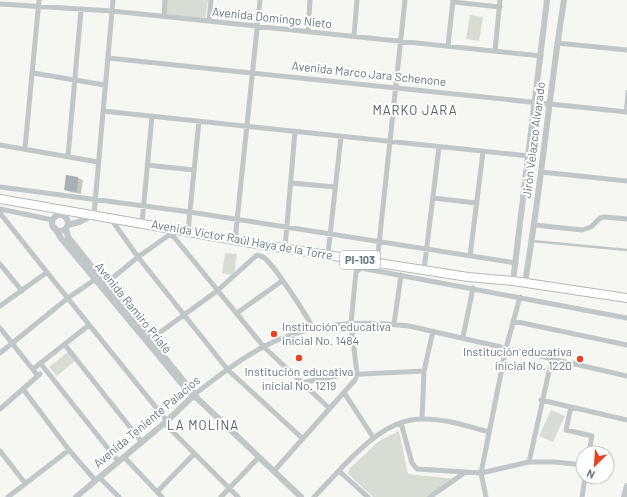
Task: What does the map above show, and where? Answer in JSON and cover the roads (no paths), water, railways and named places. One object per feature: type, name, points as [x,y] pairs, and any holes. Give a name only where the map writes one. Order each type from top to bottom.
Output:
[{"type":"main road","name":"Avenida Víctor Raúl Haya de la Torre","points":[[0,199],[377,263],[468,277],[525,282],[627,298]]},
{"type":"street","points":[[56,208],[54,219],[55,228],[61,230],[67,224],[79,222],[94,214],[113,0]]},
{"type":"street","points":[[164,16],[165,0]]},
{"type":"street","points":[[209,21],[211,0]]},
{"type":"street","points":[[235,240],[260,0]]},
{"type":"street","points":[[308,31],[310,0]]},
{"type":"street","points":[[354,36],[357,0]]},
{"type":"street","points":[[377,263],[405,0]]},
{"type":"street","points":[[494,51],[500,0]]},
{"type":"street","name":"Jirón Velazco Alvarado","points":[[513,281],[547,0]]},
{"type":"street","name":"Jirón Velazco Alvarado","points":[[525,282],[535,225],[557,43],[564,0]]},
{"type":"street","points":[[448,46],[453,1],[500,7]]},
{"type":"street","points":[[25,148],[39,3]]},
{"type":"street","name":"Avenida Domingo Nieto","points":[[0,4],[39,3],[81,10],[112,11],[164,16],[541,56]]},
{"type":"street","points":[[68,156],[81,10]]},
{"type":"street","points":[[557,43],[627,50]]},
{"type":"street","name":"Avenida Marco Jara Schenone","points":[[108,58],[535,101],[626,112]]},
{"type":"street","points":[[33,73],[105,85]]},
{"type":"street","points":[[103,111],[528,156]]},
{"type":"street","points":[[142,223],[152,116]]},
{"type":"street","points":[[188,231],[199,121]]},
{"type":"street","points":[[285,248],[292,183],[295,131]]},
{"type":"street","points":[[328,254],[341,136]]},
{"type":"street","points":[[0,145],[25,148],[98,162]]},
{"type":"street","points":[[424,270],[439,147]]},
{"type":"street","points":[[470,256],[483,152]]},
{"type":"street","points":[[147,165],[194,170]]},
{"type":"street","points":[[541,172],[627,181]]},
{"type":"street","points":[[292,183],[335,187]]},
{"type":"street","points":[[0,187],[95,201],[190,212],[516,263]]},
{"type":"street","points":[[433,198],[477,203]]},
{"type":"street","points":[[0,209],[54,219],[60,215],[67,224]]},
{"type":"street","points":[[67,224],[69,210]]},
{"type":"street","points":[[0,213],[165,422],[194,454],[238,497]]},
{"type":"street","points":[[535,225],[575,230],[587,229],[604,217],[627,219]]},
{"type":"street","points":[[111,219],[138,257],[228,370],[302,438]]},
{"type":"street","name":"Avenida Ramiro Prialé","points":[[67,224],[68,237],[97,278]]},
{"type":"street","name":"Avenida Ramiro Prialé","points":[[55,228],[195,396],[301,497]]},
{"type":"street","points":[[104,285],[138,257],[169,235],[174,237],[264,347],[329,408]]},
{"type":"street","points":[[148,341],[217,291],[257,255],[262,256],[266,260],[282,281],[313,329]]},
{"type":"street","points":[[0,264],[22,291]]},
{"type":"street","points":[[274,471],[329,408],[345,394],[355,380],[357,374],[351,323],[356,272],[361,268],[627,318]]},
{"type":"street","points":[[0,306],[46,273]]},
{"type":"street","points":[[394,324],[401,275]]},
{"type":"street","points":[[0,353],[68,298],[97,278]]},
{"type":"street","points":[[237,313],[282,281]]},
{"type":"street","points":[[463,337],[473,288]]},
{"type":"street","points":[[486,497],[481,473],[506,348],[520,297]]},
{"type":"street","points":[[513,321],[627,345]]},
{"type":"street","name":"Avenida Teniente Palacios","points":[[76,497],[141,441],[228,370],[264,347],[293,334],[313,329],[351,323],[394,324],[463,337],[627,376]]},
{"type":"street","points":[[34,369],[89,325]]},
{"type":"street","points":[[0,328],[34,369],[38,376]]},
{"type":"street","points":[[422,418],[424,371],[433,331]]},
{"type":"street","points":[[65,345],[141,441]]},
{"type":"street","points":[[529,462],[541,400],[552,358]]},
{"type":"street","points":[[42,364],[118,461]]},
{"type":"street","points":[[0,408],[46,370]]},
{"type":"street","points":[[301,383],[326,377],[424,371]]},
{"type":"street","points":[[23,389],[69,450],[97,479],[119,497]]},
{"type":"street","points":[[345,394],[373,437]]},
{"type":"street","points":[[541,400],[627,420]]},
{"type":"street","points":[[571,407],[566,430],[592,436],[590,445]]},
{"type":"street","points":[[314,497],[373,437],[401,423],[422,418],[438,420],[489,432]]},
{"type":"street","points":[[401,423],[412,463],[414,467],[418,469],[481,473],[529,462],[556,462],[575,464]]},
{"type":"street","points":[[8,497],[69,450]]},
{"type":"street","points":[[0,451],[25,483]]},
{"type":"street","points":[[157,492],[194,454]]},
{"type":"street","points":[[124,457],[162,497]]},
{"type":"street","points":[[221,497],[259,457]]},
{"type":"street","points":[[340,471],[368,497]]},
{"type":"street","points":[[430,497],[464,472]]},
{"type":"street","points":[[582,497],[584,485]]},
{"type":"street","points":[[624,497],[627,486]]},
{"type":"lane","points":[[626,112],[627,91]]},
{"type":"lane","points":[[532,241],[627,250]]},
{"type":"place","name":"Institución educativa inicial No. 1484","points":[[274,334]]},
{"type":"place","name":"Institución educativa inicial No. 1219","points":[[299,358]]},
{"type":"place","name":"Institución educativa inicial No. 1220","points":[[580,359]]},
{"type":"district","name":"MARKO JARA","points":[[415,110]]},
{"type":"district","name":"LA MOLINA","points":[[203,425]]}]
